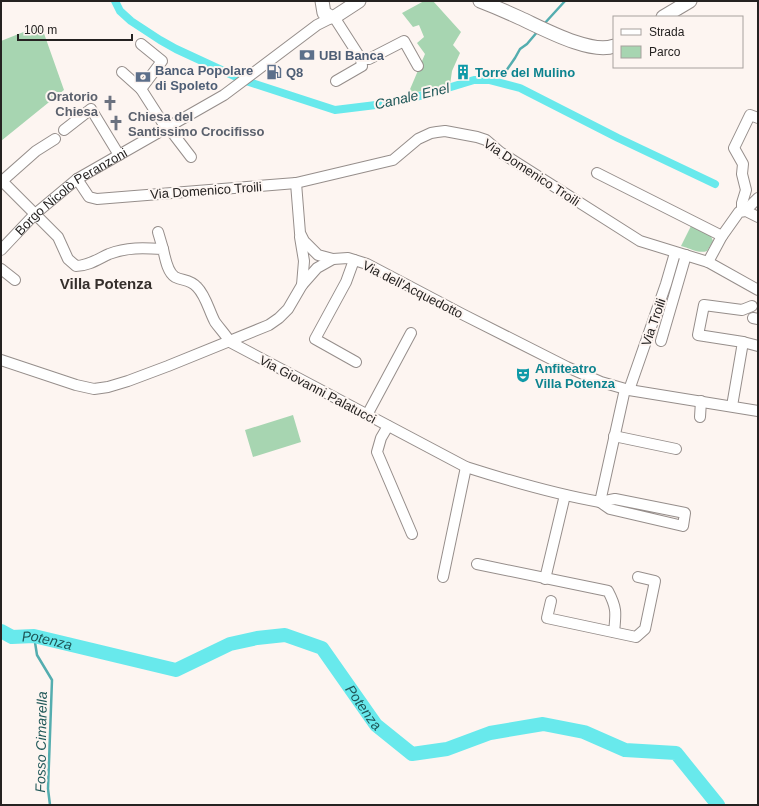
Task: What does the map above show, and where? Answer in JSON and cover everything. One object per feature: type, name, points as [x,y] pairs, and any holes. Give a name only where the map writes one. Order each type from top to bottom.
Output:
[{"type":"main road","points":[[332,10],[359,1]]},
{"type":"main road","points":[[480,1],[565,38],[591,47],[602,48],[613,46]]},
{"type":"main road","points":[[665,16],[690,1]]},
{"type":"street","name":"Borgo Nicolò Peranzoni","points":[[1,249],[35,214],[77,179],[224,95],[317,26],[332,10]]},
{"type":"street","points":[[332,10],[361,60],[362,66],[336,81]]},
{"type":"street","points":[[361,60],[369,59],[404,41],[418,66]]},
{"type":"street","points":[[141,44],[162,61],[142,91]]},
{"type":"street","points":[[122,72],[142,91],[167,128],[192,157]]},
{"type":"street","points":[[64,130],[91,109],[119,155]]},
{"type":"street","points":[[758,118],[750,115],[734,148],[743,164],[742,174],[746,190],[742,203],[744,211],[758,218]]},
{"type":"street","name":"Via Domenico Troili","points":[[77,179],[89,197],[97,199],[296,183],[393,160],[424,135],[431,133],[445,132],[477,137],[486,140],[500,152],[640,241],[708,262],[758,290]]},
{"type":"street","points":[[55,139],[31,156],[2,182],[58,238],[68,259],[76,266],[88,264],[109,254],[127,249],[163,249]]},
{"type":"street","points":[[597,173],[722,236]]},
{"type":"street","points":[[296,183],[304,261],[302,285]]},
{"type":"street","points":[[708,262],[734,218],[739,212],[744,211],[758,198]]},
{"type":"street","points":[[158,232],[169,270],[174,276],[192,282],[198,287],[216,323],[230,342]]},
{"type":"street","points":[[300,233],[304,241],[318,255],[333,259]]},
{"type":"street","name":"Via Troili","points":[[600,502],[614,436],[627,390],[666,284],[675,253]]},
{"type":"street","points":[[662,341],[686,255]]},
{"type":"street","name":"Via dell'Acquedotto","points":[[333,259],[348,258],[367,264],[462,314],[601,382],[627,390],[758,411]]},
{"type":"street","points":[[1,360],[76,385],[94,389],[108,387],[128,381],[270,325],[288,309],[302,285],[317,268],[333,259]]},
{"type":"street","points":[[354,260],[346,282],[315,340],[356,362]]},
{"type":"street","points":[[1,269],[15,280]]},
{"type":"street","points":[[752,306],[742,310],[704,305],[698,335],[743,342],[758,346]]},
{"type":"street","points":[[367,415],[411,333]]},
{"type":"street","name":"Via Giovanni Palatucci","points":[[249,334],[246,344],[249,352]]},
{"type":"street","name":"Via Giovanni Palatucci","points":[[230,342],[466,467],[505,480],[565,496],[600,502]]},
{"type":"street","points":[[732,406],[743,342]]},
{"type":"street","points":[[700,417],[701,401]]},
{"type":"street","name":"Via Giovanni Palatucci","points":[[388,426],[381,438],[377,452],[412,534]]},
{"type":"street","points":[[614,436],[676,449]]},
{"type":"street","points":[[443,577],[466,467]]},
{"type":"street","points":[[545,579],[565,496]]},
{"type":"street","points":[[615,499],[685,512],[683,526],[610,509],[600,502],[615,499]]},
{"type":"street","points":[[477,564],[608,591],[615,604],[614,632]]},
{"type":"street","points":[[551,601],[547,618],[636,637],[645,629],[655,581],[638,577]]},
{"type":"green space","points":[[424,1],[433,1],[461,32],[453,45],[460,53],[452,71],[450,85],[408,94],[425,54],[417,43],[424,37],[419,25],[413,27],[402,13]]},
{"type":"green space","points":[[41,25],[64,90],[1,141],[1,41]]},
{"type":"green space","points":[[691,226],[711,236],[713,241],[707,251],[697,251],[681,246]]},
{"type":"green space","points":[[293,415],[301,442],[253,457],[245,430]]},
{"type":"waterway","name":"Canale Enel","points":[[115,1],[120,11],[131,21],[176,49],[243,80],[335,110],[384,104],[428,94],[474,80],[489,80],[520,88],[618,138],[715,184]]},
{"type":"waterway","points":[[544,24],[565,1]]},
{"type":"waterway","points":[[479,80],[481,76],[487,74],[496,76],[506,71],[520,49],[527,44],[538,31]]},
{"type":"waterway","name":"Potenza","points":[[1,631],[12,637],[34,636],[176,670],[230,644],[257,638],[285,635],[322,648],[376,725],[412,754],[447,749],[490,733],[543,724],[584,732],[625,750],[676,753],[718,805]]},
{"type":"waterway","name":"Fosso Cimarella","points":[[34,636],[37,655],[52,680],[48,789],[50,805]]},
{"type":"place","name":"UBI Banca","points":[[307,55]]},
{"type":"place","name":"Q8","points":[[274,72]]},
{"type":"place","name":"Torre del Mulino","points":[[463,72]]},
{"type":"place","name":"Banca Popolare di Spoleto","points":[[143,77]]},
{"type":"place","name":"Oratorio Chiesa","points":[[110,103]]},
{"type":"place","name":"Chiesa del Santissimo Crocifisso","points":[[116,123]]},
{"type":"place","name":"Anfiteatro Villa Potenza","points":[[523,375]]},
{"type":"district","name":"Villa Potenza","points":[[106,284]]}]
